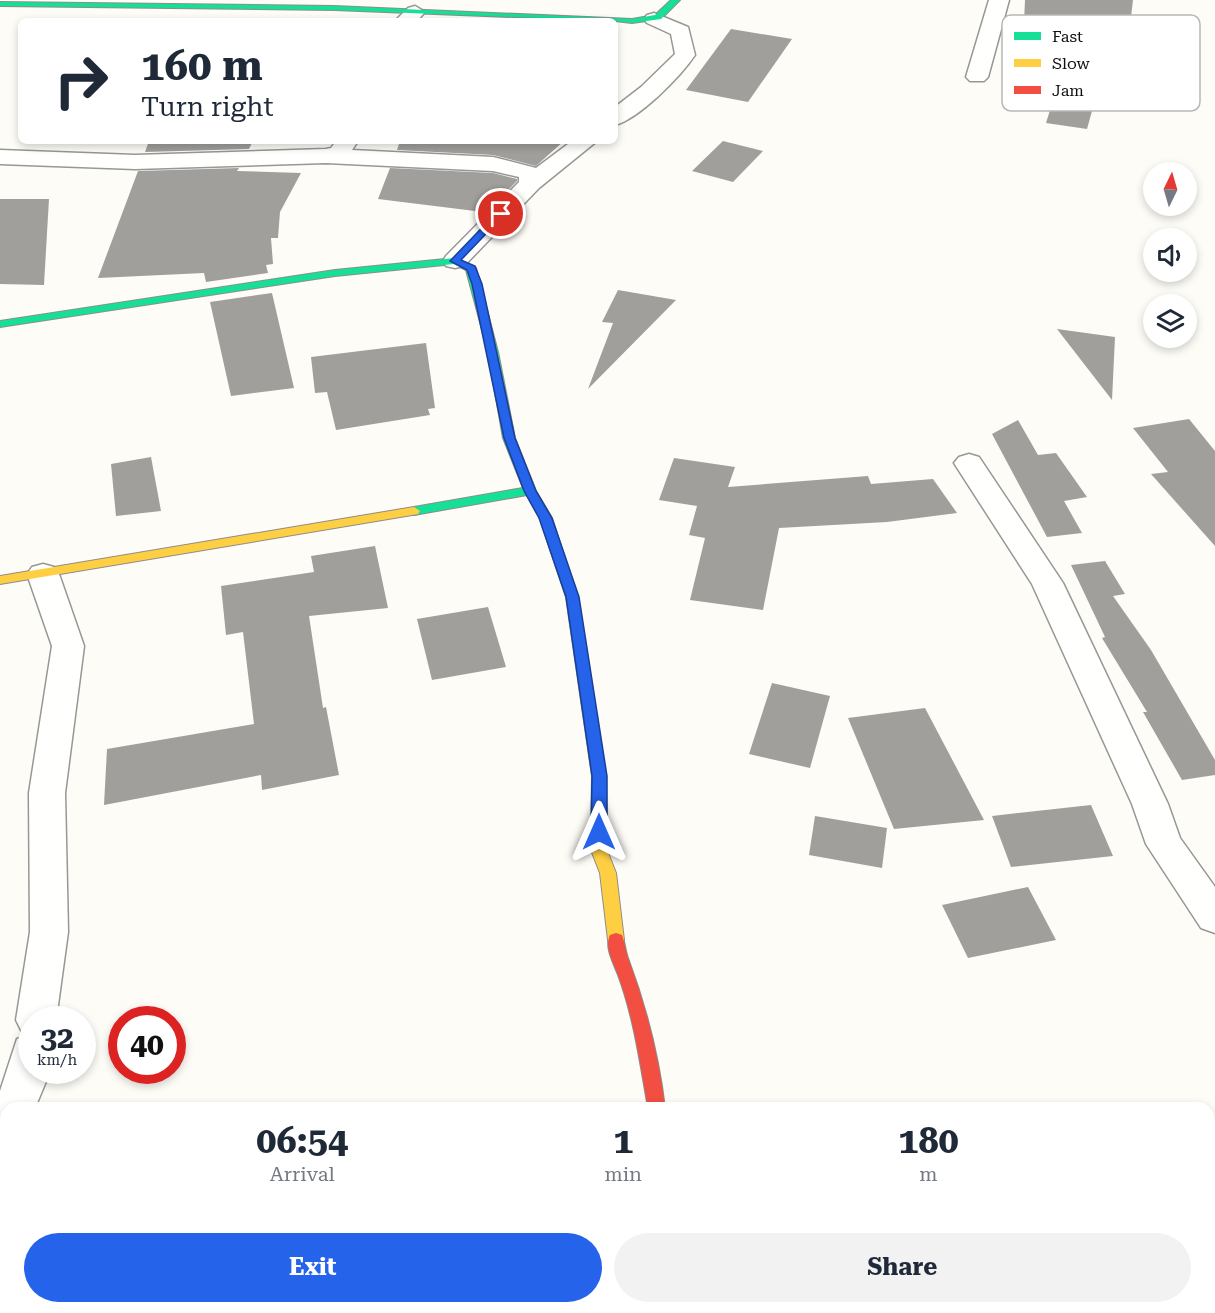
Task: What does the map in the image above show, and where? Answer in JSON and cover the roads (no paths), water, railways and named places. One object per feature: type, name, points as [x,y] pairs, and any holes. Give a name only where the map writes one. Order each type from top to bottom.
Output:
[{"type":"street","points":[[618,21],[654,19],[667,14],[676,0]]},
{"type":"street","points":[[977,77],[999,0]]},
{"type":"street","points":[[0,4],[499,18]]},
{"type":"street","points":[[618,116],[649,92],[685,55],[681,31],[654,19]]},
{"type":"street","points":[[326,156],[339,153],[345,144]]},
{"type":"street","points":[[455,261],[531,183],[582,144]]},
{"type":"street","points":[[0,157],[135,162],[326,156],[493,164],[530,173],[531,183]]},
{"type":"street","points":[[0,324],[335,273],[455,261],[471,268],[477,284],[510,438],[530,491],[546,518],[572,597],[599,776],[599,850],[608,873],[618,953],[637,1005],[656,1102]]},
{"type":"street","points":[[969,463],[1047,583],[1150,804],[1164,844],[1215,917]]},
{"type":"street","points":[[0,580],[228,544],[530,491]]},
{"type":"street","points":[[38,1006],[49,932],[48,793],[68,646],[43,574]]},
{"type":"street","points":[[16,1102],[23,1084]]}]
